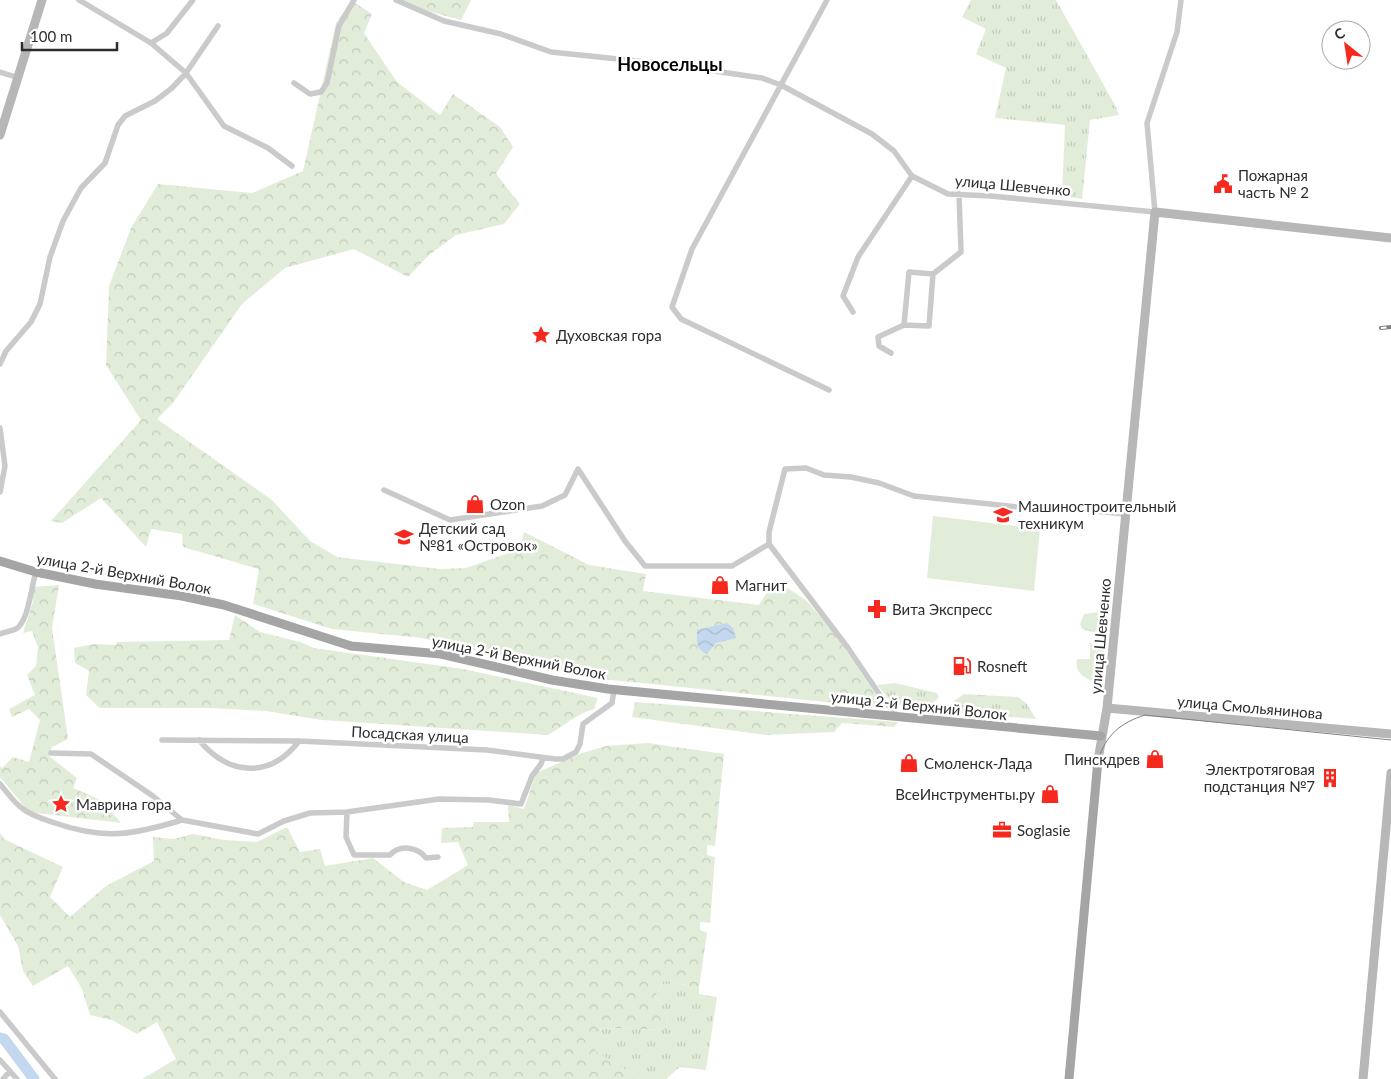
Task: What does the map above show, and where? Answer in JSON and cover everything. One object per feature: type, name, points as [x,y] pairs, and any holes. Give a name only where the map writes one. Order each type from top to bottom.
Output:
[{"type":"main road","name":"улица 2-й Верхний Волок","points":[[0,561],[36,572],[95,584],[182,596],[224,605],[351,646],[441,654],[552,680],[614,690],[1101,736]]},
{"type":"main road","points":[[1069,1079],[1098,760]]},
{"type":"street","points":[[0,135],[16,78],[42,0]]},
{"type":"street","points":[[79,0],[151,43],[186,74],[224,126],[268,148],[292,166]]},
{"type":"street","points":[[151,43],[167,33],[193,0]]},
{"type":"street","points":[[294,83],[310,94],[321,92],[327,83],[339,26],[354,0]]},
{"type":"street","points":[[396,0],[444,21],[501,34],[552,52],[666,64],[762,78],[782,86],[872,134],[894,151],[912,176],[858,257],[842,296],[853,312]]},
{"type":"street","points":[[827,0],[692,249],[674,296],[672,307],[681,319],[829,390]]},
{"type":"street","name":"улица Шевченко","points":[[1098,760],[1107,708],[1124,514],[1155,212],[1147,123],[1177,32],[1181,0]]},
{"type":"street","points":[[0,364],[6,351],[31,322],[40,304],[50,257],[63,220],[81,188],[105,163],[118,125],[125,116],[155,101],[186,74],[218,26]]},
{"type":"street","points":[[0,72],[16,78]]},
{"type":"street","name":"улица Шевченко","points":[[912,176],[948,194],[1155,212]]},
{"type":"street","points":[[904,325],[909,272],[933,274],[961,252],[959,194]]},
{"type":"street","points":[[1155,212],[1391,238]]},
{"type":"street","points":[[891,353],[880,346],[878,337],[904,325],[929,326],[933,274]]},
{"type":"street","points":[[0,428],[5,466],[0,492]]},
{"type":"street","points":[[896,716],[893,709],[886,704],[848,648],[769,544],[769,532],[785,469],[806,468],[824,475],[851,477],[879,483],[914,496],[1038,509],[1065,508],[1124,514]]},
{"type":"street","points":[[384,490],[450,520],[542,506],[565,495],[578,469],[625,541],[644,566],[732,566],[769,544]]},
{"type":"street","points":[[0,634],[17,628],[22,622],[36,572]]},
{"type":"street","name":"Посадская улица","points":[[162,740],[299,741],[487,750],[562,759],[576,752],[580,744],[583,724],[612,703],[614,690]]},
{"type":"street","name":"улица Смольянинова","points":[[1107,708],[1391,734]]},
{"type":"street","points":[[199,740],[211,755],[236,767],[253,769],[281,760],[299,741]]},
{"type":"street","points":[[51,753],[91,754],[153,796],[182,820]]},
{"type":"street","points":[[0,784],[17,805],[32,815],[90,833],[111,835],[130,833],[182,820],[258,834],[284,821],[310,813],[348,812],[439,798],[489,800],[521,804],[532,776],[542,764],[543,758]]},
{"type":"street","points":[[1363,1079],[1391,773]]},
{"type":"street","points":[[348,812],[346,837],[354,855],[390,855],[394,851],[413,848],[420,850],[426,858],[438,857]]},
{"type":"street","points":[[0,1012],[56,1079]]},
{"type":"street","points":[[0,1060],[17,1079]]},
{"type":"street","points":[[3,1079],[10,1071]]},
{"type":"green space","points":[[399,0],[471,0],[461,20],[398,3]]},
{"type":"green space","points":[[971,0],[1056,0],[1116,107],[1119,115],[1090,120],[1082,199],[1062,196],[1065,125],[995,118],[1006,68],[976,54],[986,29],[962,17]]},
{"type":"green space","points":[[352,1],[372,14],[364,33],[397,82],[440,115],[453,94],[500,127],[513,147],[496,174],[520,204],[504,224],[456,235],[429,255],[408,277],[354,249],[285,268],[242,304],[173,403],[157,419],[272,500],[310,541],[337,557],[440,569],[466,568],[520,549],[524,532],[589,565],[646,574],[643,591],[759,605],[775,580],[806,600],[832,630],[885,708],[592,678],[422,638],[332,629],[253,604],[259,569],[183,547],[182,534],[151,529],[146,547],[101,498],[62,523],[51,521],[141,420],[106,365],[109,286],[131,228],[158,184],[252,193],[303,171],[336,23]]},
{"type":"green space","points":[[933,516],[1040,529],[1034,591],[927,578]]},
{"type":"green space","points":[[59,585],[52,628],[68,739],[52,747],[49,756],[77,778],[73,788],[103,801],[121,823],[29,812],[0,777],[0,766],[2,768],[13,757],[29,762],[40,720],[29,709],[12,717],[9,709],[35,695],[27,675],[36,666],[38,647],[32,631],[23,633],[33,602],[32,587]]},
{"type":"green space","points":[[1100,612],[1106,615],[1101,677],[1090,680],[1079,672],[1076,663],[1077,659],[1090,659],[1090,643],[1099,644],[1099,634],[1082,629],[1080,624],[1084,614]]},
{"type":"green space","points":[[235,615],[260,632],[300,642],[314,648],[463,669],[598,698],[594,709],[576,717],[548,735],[322,720],[266,711],[210,708],[100,708],[86,695],[89,671],[75,663],[74,648],[94,644],[116,645],[117,642],[229,640]]},
{"type":"green space","points":[[895,683],[937,693],[939,697],[927,710],[893,704],[877,685]]},
{"type":"green space","points":[[964,694],[1018,697],[1027,704],[1036,719],[948,712],[954,701]]},
{"type":"green space","points":[[635,702],[898,722],[894,727],[842,723],[834,732],[766,735],[632,717]]},
{"type":"green space","points":[[648,743],[724,754],[715,846],[707,845],[707,855],[715,857],[710,923],[700,922],[700,930],[707,933],[699,988],[664,980],[656,995],[668,1020],[666,1030],[601,1028],[595,1051],[641,1079],[142,1079],[176,1059],[157,1022],[137,1034],[112,1020],[90,1015],[82,989],[68,966],[33,986],[23,971],[18,946],[0,915],[0,833],[4,839],[63,867],[50,897],[70,917],[106,886],[154,861],[153,837],[174,839],[193,834],[224,840],[257,842],[287,827],[300,852],[320,849],[325,866],[373,858],[404,882],[427,890],[468,865],[458,842],[441,843],[442,828],[473,827],[474,822],[509,822],[508,805],[524,809],[536,773],[582,753],[606,746]]},
{"type":"green space","points":[[664,980],[699,988],[699,994],[717,997],[706,1070],[680,1067],[666,1079],[641,1079],[594,1051],[601,1028],[666,1030],[668,1020],[656,995]]},
{"type":"water","points":[[727,623],[733,628],[736,638],[716,643],[707,654],[700,650],[697,630]]},
{"type":"waterway","points":[[0,1038],[4,1039],[34,1079]]},
{"type":"tram line","points":[[1098,760],[1105,744],[1115,731],[1128,722],[1145,715],[1391,740]]},
{"type":"railway","points":[[1381,328],[1391,327]]},
{"type":"place","name":"Пожарная часть № 2","points":[[1223,184]]},
{"type":"place","name":"Духовская гора","points":[[541,335]]},
{"type":"place","name":"Ozon","points":[[475,504]]},
{"type":"place","name":"Машиностроительный техникум","points":[[1003,515]]},
{"type":"place","name":"Детский сад №81 «Островок»","points":[[404,537]]},
{"type":"place","name":"Магнит","points":[[720,585]]},
{"type":"place","name":"Вита Экспресс","points":[[877,609]]},
{"type":"place","name":"Rosneft","points":[[962,666]]},
{"type":"place","name":"Пинскдрев","points":[[1155,759]]},
{"type":"place","name":"Смоленск-Лада","points":[[909,763]]},
{"type":"place","name":"Электротяговая подстанция №7","points":[[1330,778]]},
{"type":"place","name":"ВсеИнструменты.ру","points":[[1050,794]]},
{"type":"place","name":"Маврина гора","points":[[61,804]]},
{"type":"place","name":"Soglasie","points":[[1002,830]]},
{"type":"district","name":"Новосельцы","points":[[670,64]]}]
